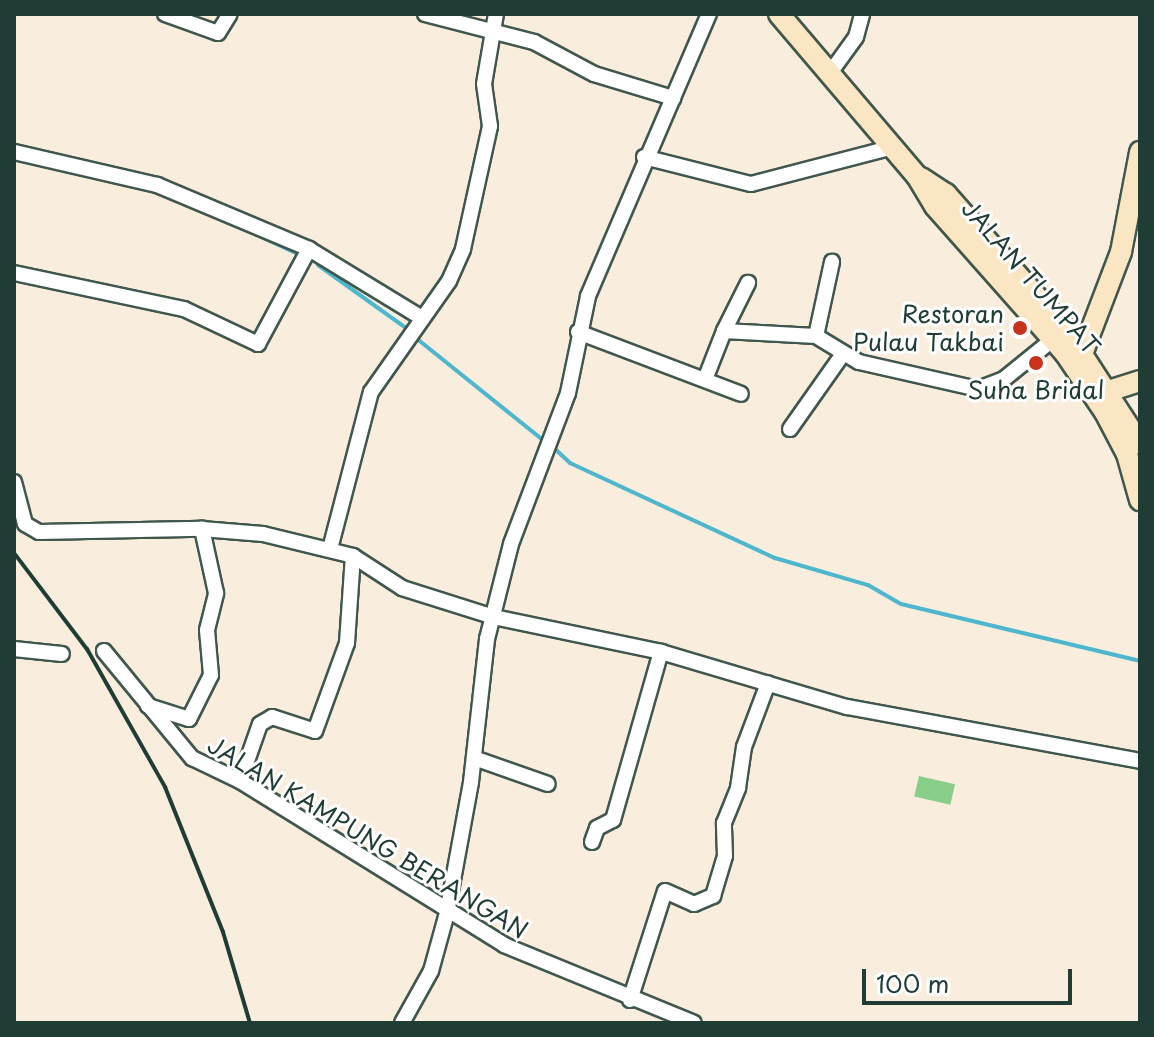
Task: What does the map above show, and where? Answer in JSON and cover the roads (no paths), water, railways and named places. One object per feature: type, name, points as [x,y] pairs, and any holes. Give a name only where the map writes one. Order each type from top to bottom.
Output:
[{"type":"main road","name":"JALAN TUMPAT","points":[[779,14],[917,176],[935,206],[1086,366]]},
{"type":"main road","points":[[1086,366],[1095,327],[1106,301],[1140,152]]},
{"type":"main road","name":"JALAN TUMPAT","points":[[917,176],[946,194],[1071,337],[1105,398],[1136,439],[1140,500]]},
{"type":"main road","points":[[1014,291],[1046,345],[1136,439]]},
{"type":"main road","points":[[1086,366],[1108,311],[1106,301]]},
{"type":"main road","points":[[1071,337],[1089,334],[1095,327]]},
{"type":"main road","points":[[1086,366],[1140,380]]},
{"type":"main road","points":[[1105,398],[1140,380]]},
{"type":"main road","points":[[1105,398],[1140,395]]},
{"type":"street","points":[[165,14],[218,33],[230,14]]},
{"type":"street","points":[[425,14],[534,42],[594,74],[673,98]]},
{"type":"street","points":[[330,549],[371,392],[422,318],[463,249],[481,184],[490,126],[484,84],[496,14]]},
{"type":"street","points":[[402,1023],[431,971],[447,913],[474,758],[477,697],[511,544],[568,393],[578,332],[644,157],[709,14]]},
{"type":"street","points":[[830,73],[856,37],[862,14]]},
{"type":"street","points":[[644,157],[751,184],[793,170],[830,167],[893,147]]},
{"type":"street","points":[[14,152],[157,185],[309,249],[422,318]]},
{"type":"street","points":[[14,273],[184,309],[258,344],[309,249]]},
{"type":"street","points":[[816,336],[832,262]]},
{"type":"street","points":[[706,377],[748,283]]},
{"type":"street","points":[[724,331],[816,336],[843,354],[978,389],[1004,379],[1046,345]]},
{"type":"street","points":[[578,332],[706,377],[741,394]]},
{"type":"street","points":[[790,429],[843,354]]},
{"type":"street","points":[[14,482],[25,524],[39,532],[202,529],[263,534],[353,556],[402,588],[494,617],[661,652],[847,707],[1140,761]]},
{"type":"street","points":[[148,706],[189,719],[211,675],[207,630],[216,593],[202,529]]},
{"type":"street","points":[[240,781],[260,724],[272,717],[315,731],[347,643],[353,556]]},
{"type":"street","points":[[14,649],[62,654]]},
{"type":"street","name":"JALAN KAMPUNG BERANGAN","points":[[104,651],[181,750],[240,781],[447,913],[535,961],[694,1023]]},
{"type":"street","points":[[592,842],[597,828],[613,820],[661,652]]},
{"type":"street","points":[[630,1000],[665,891],[694,904],[713,896],[725,856],[724,823],[738,788],[744,747],[768,683]]},
{"type":"street","points":[[474,758],[548,784]]},
{"type":"waterway","points":[[244,229],[296,253]]},
{"type":"waterway","points":[[318,265],[406,328]]},
{"type":"waterway","points":[[416,338],[543,440]]},
{"type":"waterway","points":[[554,448],[570,463],[775,558],[868,585],[901,604],[1140,661]]},
{"type":"railway","points":[[14,553],[87,649],[165,787],[223,932],[250,1023]]},
{"type":"place","name":"Restoran Pulau Takbai","points":[[1020,328]]},
{"type":"place","name":"Suha Bridal","points":[[1036,363]]}]
